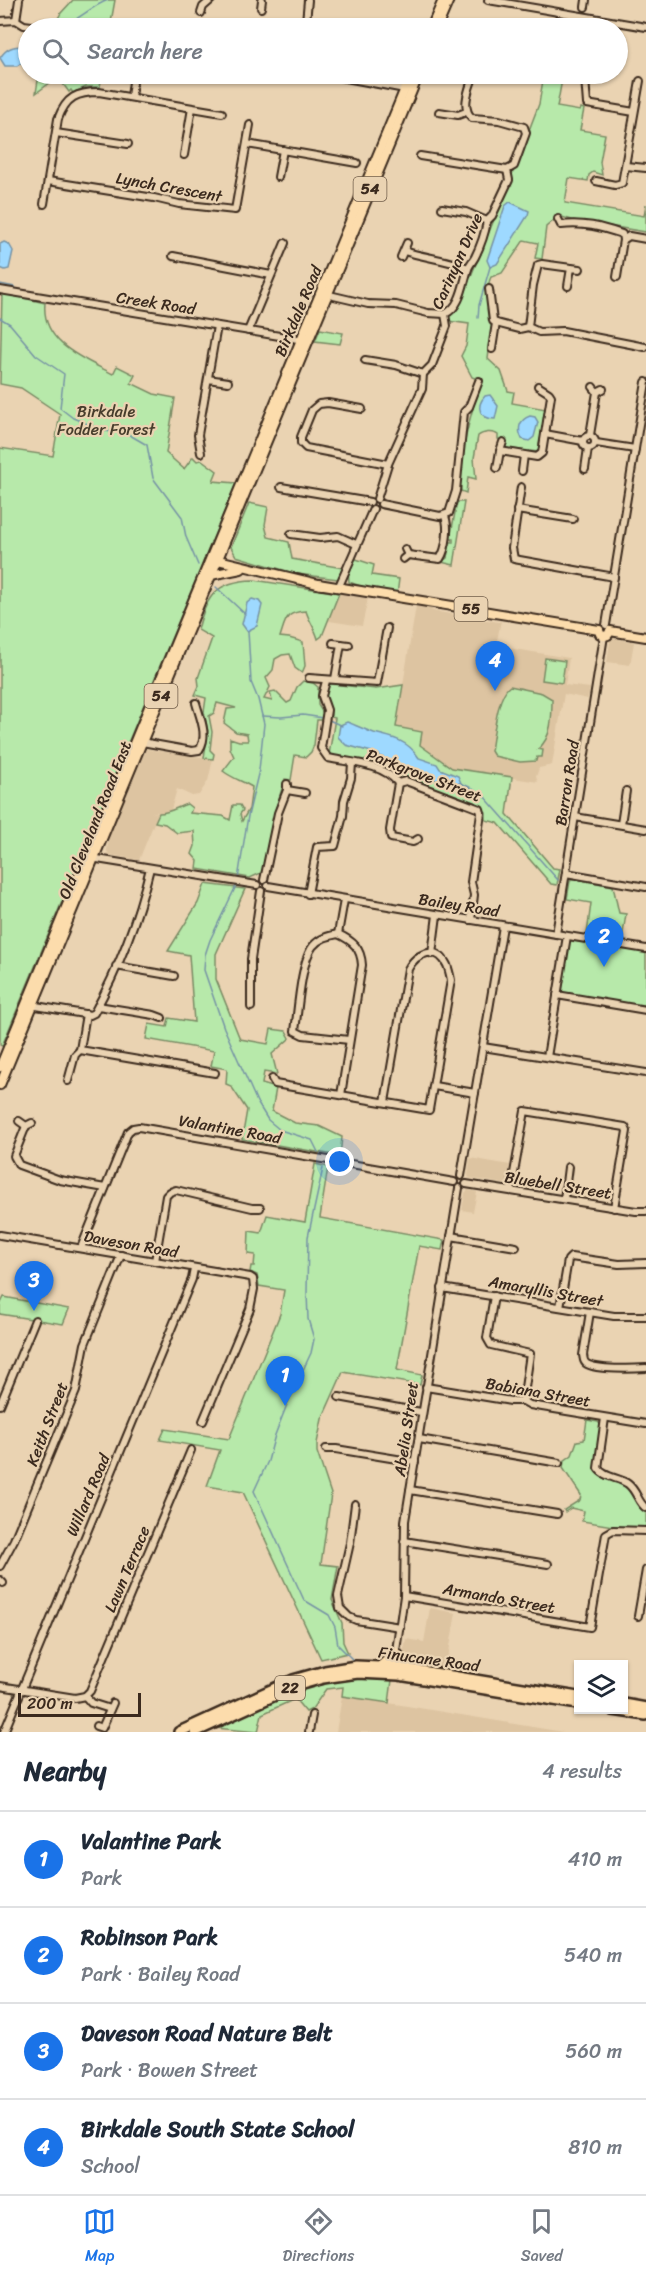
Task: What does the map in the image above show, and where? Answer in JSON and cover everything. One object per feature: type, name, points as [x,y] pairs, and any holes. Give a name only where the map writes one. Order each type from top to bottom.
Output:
[{"type":"highway","points":[[381,1666],[396,1653],[408,1669]]},
{"type":"highway","name":"Finucane Road","points":[[179,1732],[303,1676],[345,1667],[381,1666],[393,1671],[574,1703]]},
{"type":"highway","name":"Finucane Road","points":[[195,1732],[288,1689],[315,1680],[349,1674],[408,1669],[574,1696]]},
{"type":"highway","points":[[628,1705],[646,1702]]},
{"type":"highway","points":[[628,1705],[645,1714]]},
{"type":"highway","points":[[628,1712],[645,1714]]},
{"type":"main road","points":[[435,18],[443,0]]},
{"type":"main road","points":[[441,18],[449,0]]},
{"type":"main road","name":"Birkdale Road","points":[[214,561],[407,84]]},
{"type":"main road","name":"Birkdale Road","points":[[323,294],[414,84]]},
{"type":"main road","name":"Birkdale Road","points":[[214,561],[225,540],[304,340]]},
{"type":"main road","points":[[211,575],[239,567],[228,554],[225,540]]},
{"type":"main road","name":"55","points":[[214,561],[318,584],[646,637]]},
{"type":"main road","name":"Old Cleveland Road East","points":[[90,858],[142,742],[211,575],[214,561]]},
{"type":"main road","name":"Old Cleveland Road East","points":[[0,1067],[29,1005],[214,561]]},
{"type":"main road","name":"55","points":[[318,584],[361,591]]},
{"type":"main road","name":"Old Cleveland Road East","points":[[0,1085],[29,1005]]},
{"type":"street","points":[[0,21],[16,20],[19,0]]},
{"type":"street","points":[[201,13],[203,7],[211,0]]},
{"type":"street","points":[[261,8],[262,0]]},
{"type":"street","points":[[305,18],[308,0]]},
{"type":"street","points":[[488,0],[578,18]]},
{"type":"street","points":[[628,25],[646,27]]},
{"type":"street","points":[[596,181],[620,185],[627,166],[640,81]]},
{"type":"street","points":[[130,97],[132,84]]},
{"type":"street","points":[[382,84],[405,88],[414,84]]},
{"type":"street","points":[[439,112],[458,114],[466,112],[470,84]]},
{"type":"street","points":[[587,84],[586,101],[590,105],[634,112]]},
{"type":"street","points":[[44,204],[61,112],[73,97],[85,92],[130,97],[222,113]]},
{"type":"street","points":[[184,155],[192,108]]},
{"type":"street","name":"Carinyan Drive","points":[[376,502],[388,464],[422,389],[423,374],[432,364],[447,326],[445,314],[454,307],[468,268],[474,260],[486,231],[487,221],[492,216],[509,180],[507,170],[514,166],[526,134],[524,127],[499,120],[472,118],[466,112]]},
{"type":"street","name":"Lynch Crescent","points":[[48,181],[235,210],[250,125]]},
{"type":"street","points":[[56,133],[128,144]]},
{"type":"street","points":[[247,144],[357,163]]},
{"type":"street","points":[[278,177],[283,150]]},
{"type":"street","points":[[420,156],[507,170]]},
{"type":"street","points":[[627,166],[646,168]]},
{"type":"street","points":[[442,208],[466,212],[487,221]]},
{"type":"street","points":[[560,225],[573,223],[599,226],[622,234],[617,277]]},
{"type":"street","points":[[623,240],[629,236],[646,239]]},
{"type":"street","points":[[248,331],[285,243]]},
{"type":"street","points":[[404,250],[419,256],[447,260],[468,268]]},
{"type":"street","points":[[173,256],[271,274]]},
{"type":"street","points":[[528,327],[532,285],[538,265],[580,269]]},
{"type":"street","points":[[568,286],[571,268]]},
{"type":"street","points":[[489,289],[493,321],[496,323],[519,329],[528,327],[539,332],[563,332],[646,346],[646,352]]},
{"type":"street","name":"Creek Road","points":[[0,290],[304,340]]},
{"type":"street","points":[[323,294],[368,304],[396,305],[428,313],[445,314]]},
{"type":"street","points":[[492,349],[496,323]]},
{"type":"street","points":[[201,453],[198,435],[217,326]]},
{"type":"street","points":[[365,360],[396,365],[423,374]]},
{"type":"street","points":[[208,379],[228,382]]},
{"type":"street","points":[[445,516],[449,513],[456,491],[464,412],[469,407],[479,381]]},
{"type":"street","name":"Barron Road","points":[[556,934],[646,382]]},
{"type":"street","points":[[500,451],[537,457],[541,455],[551,396],[538,387]]},
{"type":"street","points":[[583,441],[590,435],[597,389]]},
{"type":"street","points":[[362,408],[328,403],[316,406],[300,440],[306,448],[388,464]]},
{"type":"street","points":[[545,434],[583,441]]},
{"type":"street","points":[[590,435],[596,443]]},
{"type":"street","points":[[497,468],[503,441]]},
{"type":"street","points":[[583,441],[588,448]]},
{"type":"street","points":[[596,443],[635,449]]},
{"type":"street","points":[[588,448],[596,443]]},
{"type":"street","points":[[584,471],[588,448]]},
{"type":"street","points":[[522,471],[524,455]]},
{"type":"street","points":[[281,487],[445,516]]},
{"type":"street","points":[[521,487],[512,549],[514,559],[614,577]]},
{"type":"street","points":[[339,586],[373,509],[378,509],[376,502]]},
{"type":"street","points":[[517,510],[573,519]]},
{"type":"street","points":[[406,554],[440,559],[443,554],[448,524],[445,516]]},
{"type":"street","points":[[291,534],[320,538],[338,536],[356,544]]},
{"type":"street","points":[[309,678],[377,683],[387,628]]},
{"type":"street","points":[[333,643],[349,645]]},
{"type":"street","points":[[334,679],[341,644]]},
{"type":"street","name":"Parkgrove Street","points":[[326,681],[322,696],[327,710],[321,748],[328,758],[364,764],[391,773],[398,783],[406,781],[480,809],[471,882],[474,895],[471,920]]},
{"type":"street","points":[[142,742],[192,751],[198,750],[204,733],[196,703]]},
{"type":"street","points":[[308,894],[317,847],[335,846],[344,816],[344,801],[351,778],[352,763]]},
{"type":"street","points":[[386,845],[391,838],[390,830],[398,783]]},
{"type":"street","points":[[251,1007],[251,958],[262,887],[259,881],[264,880],[278,813],[287,787],[305,793]]},
{"type":"street","points":[[621,824],[627,791]]},
{"type":"street","points":[[575,817],[646,828]]},
{"type":"street","points":[[391,838],[416,843]]},
{"type":"street","name":"Bailey Road","points":[[90,858],[646,949]]},
{"type":"street","points":[[68,1081],[75,1055],[80,1050],[88,1015],[98,1006],[116,966],[144,895],[150,868]]},
{"type":"street","points":[[566,873],[646,887]]},
{"type":"street","points":[[338,934],[344,900]]},
{"type":"street","points":[[434,954],[438,915]]},
{"type":"street","points":[[461,1176],[503,926]]},
{"type":"street","points":[[341,1095],[362,954],[355,944],[338,934],[327,936],[319,941],[306,959],[295,1030],[303,1035],[349,1040]]},
{"type":"street","points":[[547,1057],[567,936]]},
{"type":"street","points":[[272,1079],[275,1084],[429,1110],[451,980],[447,965],[434,954],[417,956],[408,969],[386,1102]]},
{"type":"street","points":[[116,966],[174,976]]},
{"type":"street","points":[[557,995],[646,1010]]},
{"type":"street","points":[[29,1005],[88,1015]]},
{"type":"street","points":[[98,1006],[162,1018]]},
{"type":"street","points":[[483,1047],[646,1073]]},
{"type":"street","points":[[80,1050],[215,1073]]},
{"type":"street","points":[[434,1086],[475,1093]]},
{"type":"street","points":[[511,1190],[525,1112],[625,1127],[627,1131],[614,1208]]},
{"type":"street","points":[[19,1120],[29,1125],[14,1156],[19,1166],[60,1180],[105,1188]]},
{"type":"street","name":"Valantine Road","points":[[81,1248],[128,1132],[133,1128],[139,1127],[453,1182]]},
{"type":"street","points":[[564,1199],[568,1167]]},
{"type":"street","points":[[457,1176],[461,1176],[466,1179],[466,1184],[459,1188],[453,1182],[457,1176]]},
{"type":"street","name":"Bluebell Street","points":[[466,1184],[646,1211]]},
{"type":"street","name":"Abelia Street","points":[[393,1671],[405,1596],[404,1541],[410,1490],[459,1188]]},
{"type":"street","points":[[155,1261],[166,1196],[170,1192],[176,1190],[260,1208]]},
{"type":"street","name":"Daveson Road","points":[[0,1235],[250,1277],[254,1283],[250,1309],[203,1421]]},
{"type":"street","points":[[451,1236],[516,1247]]},
{"type":"street","name":"Keith Street","points":[[0,1566],[14,1540],[76,1391],[85,1344],[121,1255]]},
{"type":"street","points":[[560,1307],[568,1260],[571,1257],[619,1264],[646,1263]]},
{"type":"street","name":"Willard Road","points":[[5,1731],[188,1290],[194,1269]]},
{"type":"street","name":"Amaryllis Street","points":[[442,1288],[590,1312],[627,1317],[646,1316]]},
{"type":"street","points":[[494,1296],[486,1338],[488,1342],[491,1345],[530,1354],[523,1401]]},
{"type":"street","points":[[590,1312],[584,1361],[588,1364],[612,1368],[646,1368]]},
{"type":"street","points":[[0,1406],[35,1320]]},
{"type":"street","name":"Babiana Street","points":[[426,1387],[523,1401],[530,1405],[646,1424]]},
{"type":"street","points":[[339,1397],[421,1412]]},
{"type":"street","points":[[605,1418],[597,1465],[599,1471],[627,1483],[638,1494],[641,1504],[646,1508]]},
{"type":"street","points":[[419,1440],[559,1463]]},
{"type":"street","points":[[326,1449],[415,1462]]},
{"type":"street","name":"Lawn Terrace","points":[[85,1696],[94,1684],[191,1450]]},
{"type":"street","points":[[410,1490],[557,1514]]},
{"type":"street","points":[[355,1504],[350,1544],[338,1596],[340,1608],[356,1620],[400,1628]]},
{"type":"street","name":"Armando Street","points":[[405,1596],[590,1627],[606,1534],[613,1530],[646,1531]]},
{"type":"street","points":[[404,1541],[548,1564]]},
{"type":"street","points":[[638,1616],[646,1570]]},
{"type":"street","points":[[0,1686],[75,1698],[85,1696],[91,1703],[112,1706],[102,1728],[96,1726]]},
{"type":"street","points":[[309,1732],[312,1715]]},
{"type":"shaded area","points":[[339,593],[368,598],[362,626],[329,621]]},
{"type":"shaded area","points":[[416,606],[499,622],[501,620],[496,646],[569,658],[565,685],[590,688],[588,699],[564,694],[552,765],[539,768],[536,777],[538,782],[452,768],[396,727]]},
{"type":"shaded area","points":[[613,638],[634,642],[630,665],[607,662],[610,641]]},
{"type":"shaded area","points":[[146,749],[213,759],[208,781],[199,795],[192,796],[177,789],[170,813],[152,812],[158,813],[139,860],[109,855],[107,851],[109,837]]},
{"type":"shaded area","points":[[470,1158],[510,1165],[507,1183],[469,1178]]},
{"type":"shaded area","points":[[468,1190],[477,1192],[473,1212],[462,1210],[465,1193]]},
{"type":"shaded area","points":[[430,1608],[456,1613],[446,1669],[409,1662],[403,1654],[406,1639],[424,1642]]},
{"type":"shaded area","points":[[342,1696],[389,1703],[563,1732],[336,1732]]},
{"type":"green space","points":[[73,0],[115,0],[112,18],[58,18]]},
{"type":"green space","points":[[37,84],[48,84],[36,93]]},
{"type":"green space","points":[[63,84],[100,84],[100,87],[86,87],[73,93],[71,90],[69,92]]},
{"type":"green space","points":[[542,84],[561,84],[557,107],[580,111],[581,108],[584,109],[580,130],[605,134],[600,162],[602,175],[593,172],[589,175],[588,181],[569,178],[565,203],[644,216],[646,204],[646,232],[559,216],[546,227],[542,259],[535,258],[538,243],[524,240],[502,273],[491,277],[488,300],[495,324],[492,326],[488,359],[501,371],[508,391],[514,392],[512,403],[546,409],[538,452],[504,448],[505,441],[498,439],[498,435],[493,433],[478,436],[474,458],[476,479],[468,477],[466,493],[461,491],[460,480],[463,452],[482,381],[472,377],[461,356],[466,346],[469,324],[448,321],[446,314],[457,310],[539,104]]},
{"type":"green space","name":"Birkdale Fodder Forest","points":[[2,293],[45,303],[50,329],[67,348],[113,374],[117,366],[135,375],[131,383],[154,394],[175,398],[166,453],[184,469],[193,457],[197,461],[202,460],[217,471],[213,481],[236,483],[2,1046],[0,1045],[0,448],[53,456],[60,414],[21,388],[0,384]]},
{"type":"green space","points":[[320,329],[343,333],[340,344],[315,341]]},
{"type":"green space","points":[[457,502],[464,502],[454,565],[441,562],[447,558],[450,542],[453,542],[453,539],[450,539]]},
{"type":"green space","points":[[249,503],[268,507],[265,525],[268,537],[289,542],[292,559],[343,568],[338,579],[297,574],[236,556],[231,547]]},
{"type":"green space","points":[[353,558],[374,565],[372,575],[399,579],[397,595],[381,593],[349,582],[348,568]]},
{"type":"green space","points":[[254,580],[339,593],[322,636],[318,639],[306,611],[294,613],[285,621],[280,637],[303,642],[305,666],[302,673],[295,668],[290,654],[282,655],[275,659],[273,670],[266,678],[270,687],[264,699],[272,701],[270,692],[275,691],[287,703],[291,701],[297,687],[303,681],[313,683],[318,687],[318,705],[323,713],[321,720],[317,720],[311,752],[306,757],[295,755],[291,780],[285,779],[274,814],[263,868],[261,873],[250,878],[197,869],[198,861],[192,854],[195,846],[194,831],[177,833],[165,824],[155,822],[159,813],[187,804],[192,808],[190,813],[223,816],[230,820],[233,805],[240,805],[243,810],[240,814],[242,821],[249,809],[252,787],[223,771],[234,757],[230,748],[230,738],[248,741],[247,734],[236,732],[224,723],[227,709],[236,708],[217,703],[214,713],[209,716],[212,732],[210,750],[214,754],[213,759],[204,758],[208,731],[204,712],[206,698],[195,695],[199,686],[198,678],[212,638],[198,630],[209,600],[222,587],[230,583]]},
{"type":"green space","points":[[545,658],[565,661],[562,683],[542,680]]},
{"type":"green space","points":[[331,684],[376,689],[403,685],[396,727],[422,732],[420,745],[452,768],[512,777],[507,814],[553,868],[560,869],[557,885],[551,884],[498,823],[486,820],[486,812],[478,804],[448,792],[447,795],[365,761],[329,755],[335,718],[331,717],[326,699],[327,687]]},
{"type":"green space","points":[[510,686],[542,693],[552,699],[549,733],[538,749],[543,750],[542,757],[537,757],[536,761],[520,762],[494,756],[491,751],[499,706]]},
{"type":"green space","points":[[575,879],[613,886],[619,913],[626,914],[622,940],[587,934],[591,903],[567,899],[570,881]]},
{"type":"green space","points":[[205,884],[245,889],[216,954],[216,979],[240,1039],[268,1044],[271,1029],[286,1031],[290,1038],[272,1054],[277,1074],[264,1072],[262,1084],[276,1088],[272,1111],[295,1123],[319,1126],[342,1137],[340,1156],[242,1139],[247,1110],[231,1086],[226,1084],[227,1069],[211,1066],[214,1051],[146,1039],[149,1024],[167,1027],[169,1018],[194,1022],[189,955],[168,951],[198,903]]},
{"type":"green space","points":[[567,936],[646,949],[646,1010],[557,995]]},
{"type":"green space","points":[[315,1164],[328,1167],[320,1218],[444,1240],[442,1250],[419,1246],[397,1370],[422,1375],[420,1385],[343,1372],[322,1419],[317,1452],[331,1494],[321,1564],[338,1566],[332,1600],[342,1623],[343,1642],[348,1653],[321,1659],[243,1492],[207,1486],[220,1450],[160,1440],[165,1429],[229,1439],[280,1314],[284,1290],[259,1286],[257,1275],[250,1272],[251,1266],[254,1266],[255,1255],[248,1254],[249,1231],[261,1233],[267,1215],[305,1222]]},
{"type":"green space","points":[[4,1297],[69,1309],[63,1324],[0,1314],[0,1305]]},
{"type":"green space","points":[[587,1420],[598,1422],[601,1425],[595,1470],[601,1476],[628,1489],[639,1507],[646,1512],[646,1527],[619,1527],[582,1521],[584,1511],[571,1508],[565,1512],[564,1510],[580,1500],[581,1495],[563,1468],[564,1461],[572,1455],[577,1441],[584,1440]]},
{"type":"green space","points":[[349,1678],[392,1680],[389,1703],[342,1696],[343,1687],[326,1689],[312,1709],[306,1712],[295,1699],[262,1714],[258,1732],[215,1728],[295,1691]]},
{"type":"water","points":[[13,47],[18,47],[18,65],[5,66],[0,58]]},
{"type":"water","points":[[510,202],[529,211],[528,215],[497,264],[490,267],[487,260],[505,206]]},
{"type":"water","points":[[4,242],[9,244],[13,251],[9,269],[5,270],[0,268],[0,244]]},
{"type":"water","points":[[490,395],[498,406],[495,419],[483,415],[480,408],[485,396]]},
{"type":"water","points":[[530,416],[535,417],[538,422],[534,437],[529,441],[522,439],[519,428],[521,422]]},
{"type":"water","points":[[252,599],[259,601],[262,605],[257,626],[247,631],[242,624],[247,603]]},
{"type":"water","points":[[347,722],[400,741],[410,747],[419,758],[437,764],[440,769],[458,776],[461,783],[451,785],[396,766],[375,753],[346,745],[338,737],[340,725]]},
{"type":"waterway","points":[[78,18],[108,0]]},
{"type":"waterway","points":[[478,318],[479,305],[490,267]]},
{"type":"waterway","points":[[0,284],[15,287]]},
{"type":"waterway","points":[[0,318],[10,324],[36,355],[64,374],[60,408],[73,418],[105,431],[128,434],[147,445],[153,478],[182,517],[186,537],[198,565]]},
{"type":"waterway","points":[[216,587],[245,614]]},
{"type":"waterway","points":[[238,879],[248,816],[259,770],[264,724],[251,682],[248,631]]},
{"type":"waterway","points":[[262,716],[303,715],[323,718]]},
{"type":"waterway","points":[[327,719],[342,726]]},
{"type":"waterway","points":[[460,783],[484,796],[558,880]]},
{"type":"waterway","points":[[237,884],[210,940],[205,955],[204,970],[224,1028],[257,1102],[268,1120],[280,1130],[312,1140],[318,1152]]},
{"type":"waterway","points":[[323,1168],[308,1237],[308,1319],[314,1339],[311,1353],[288,1402],[268,1461],[254,1491],[304,1600],[329,1615],[335,1627],[338,1645],[353,1660]]},
{"type":"place","name":"Birkdale South State School","points":[[495,691]]},
{"type":"place","name":"Robinson Park","points":[[604,967]]},
{"type":"place","name":"Daveson Road Nature Belt","points":[[34,1311]]},
{"type":"place","name":"Valantine Park","points":[[285,1406]]}]
